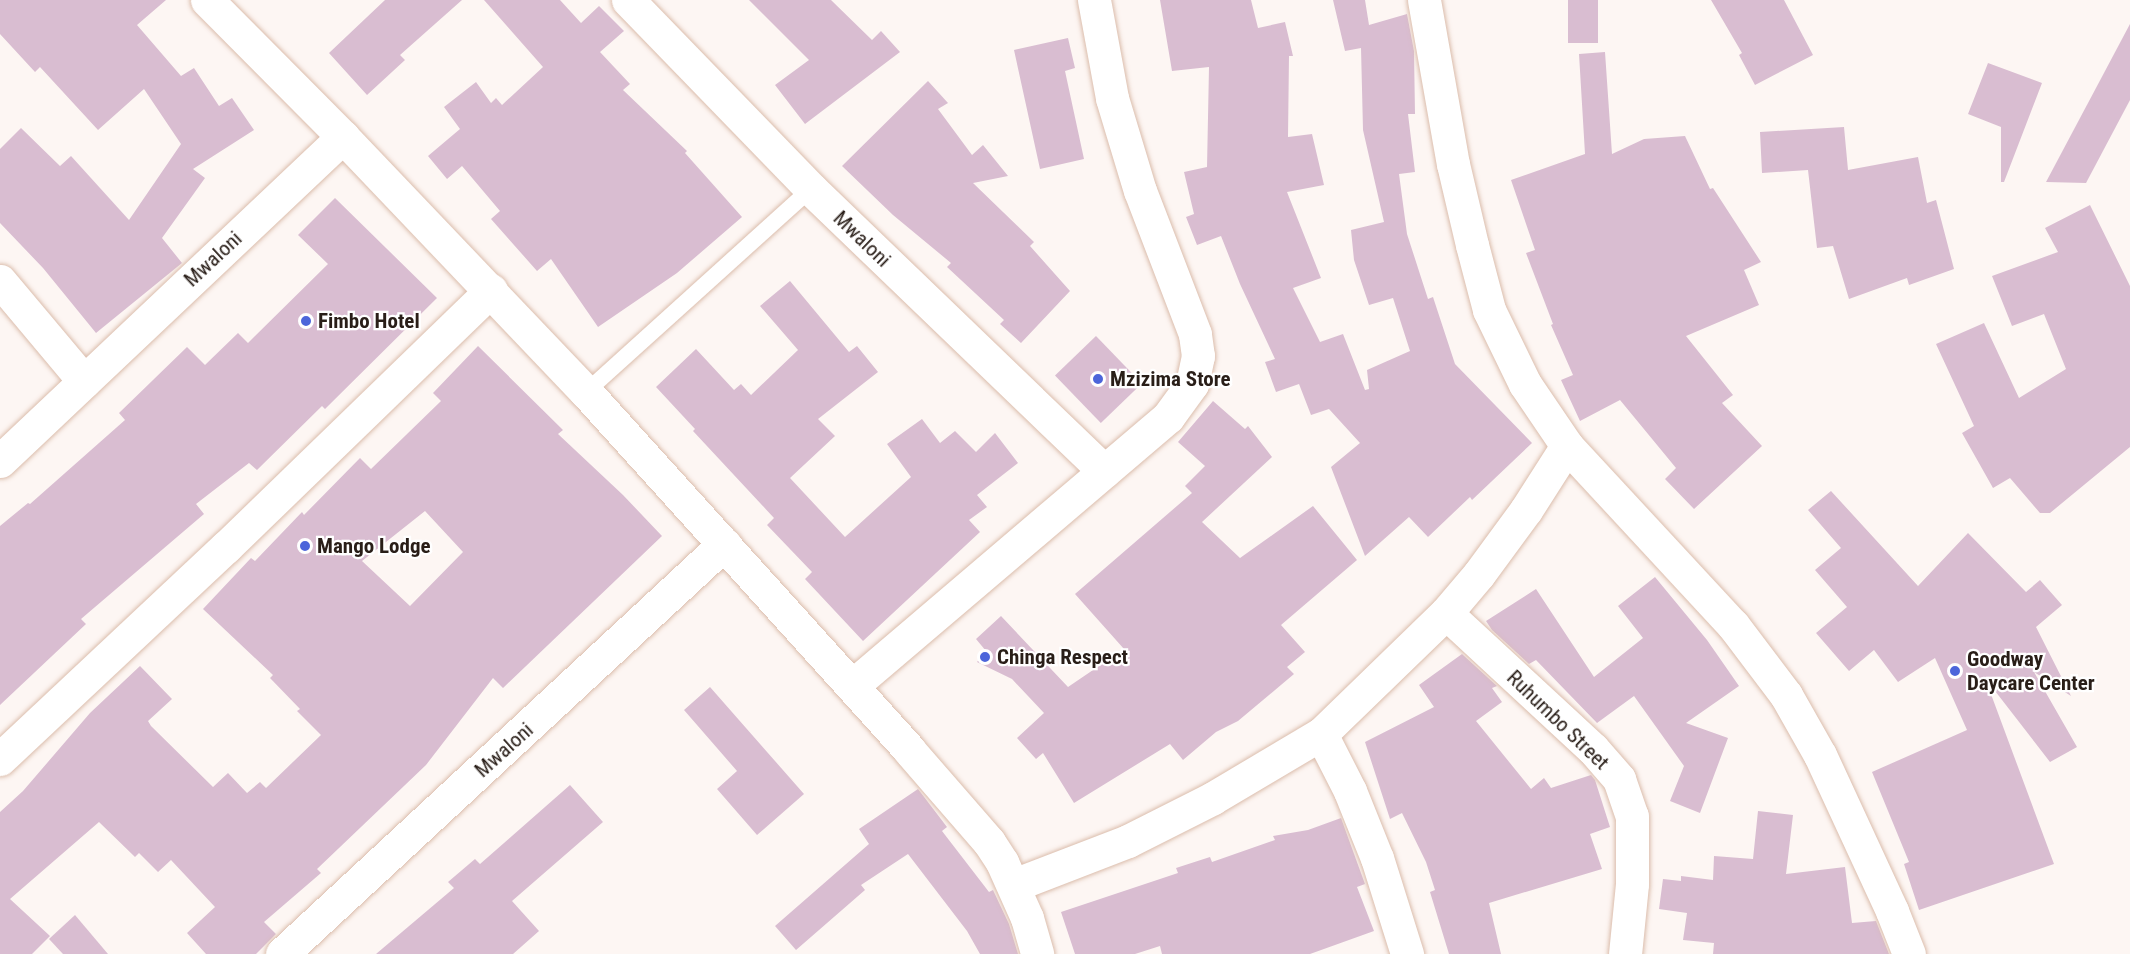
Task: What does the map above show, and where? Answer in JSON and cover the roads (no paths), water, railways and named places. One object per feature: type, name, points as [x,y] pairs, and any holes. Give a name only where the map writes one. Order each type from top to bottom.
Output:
[{"type":"street","points":[[207,0],[491,290],[586,392],[852,686],[989,842],[1014,885],[1037,954]]},
{"type":"street","name":"Mwaloni","points":[[628,0],[811,189],[1104,471]]},
{"type":"street","points":[[852,686],[1168,417],[1187,394],[1195,376],[1198,356],[1195,334],[1140,191],[1112,98],[1094,0]]},
{"type":"street","points":[[1424,0],[1453,165],[1489,310],[1525,384],[1567,446],[1733,625],[1786,695],[1820,756],[1892,910],[1909,954]]},
{"type":"street","name":"Mwaloni","points":[[0,461],[343,137]]},
{"type":"street","points":[[0,281],[84,381]]},
{"type":"street","points":[[0,759],[226,547],[491,290]]},
{"type":"street","points":[[1014,885],[1128,841],[1213,798],[1321,734],[1446,613],[1519,519],[1567,446]]},
{"type":"street","name":"Mwaloni","points":[[282,954],[724,544]]},
{"type":"street","name":"Ruhumbo Street","points":[[1446,613],[1593,749],[1619,779],[1632,816],[1632,884],[1625,954]]},
{"type":"street","points":[[1321,734],[1350,791],[1377,858],[1407,954]]},
{"type":"lane","points":[[586,392],[811,189]]},
{"type":"place","name":"Fimbo Hotel","points":[[306,321]]},
{"type":"place","name":"Mzizima Store","points":[[1098,379]]},
{"type":"place","name":"Mango Lodge","points":[[305,546]]},
{"type":"place","name":"Chinga Respect","points":[[985,657]]},
{"type":"place","name":"Goodway Daycare Center","points":[[1955,671]]}]
